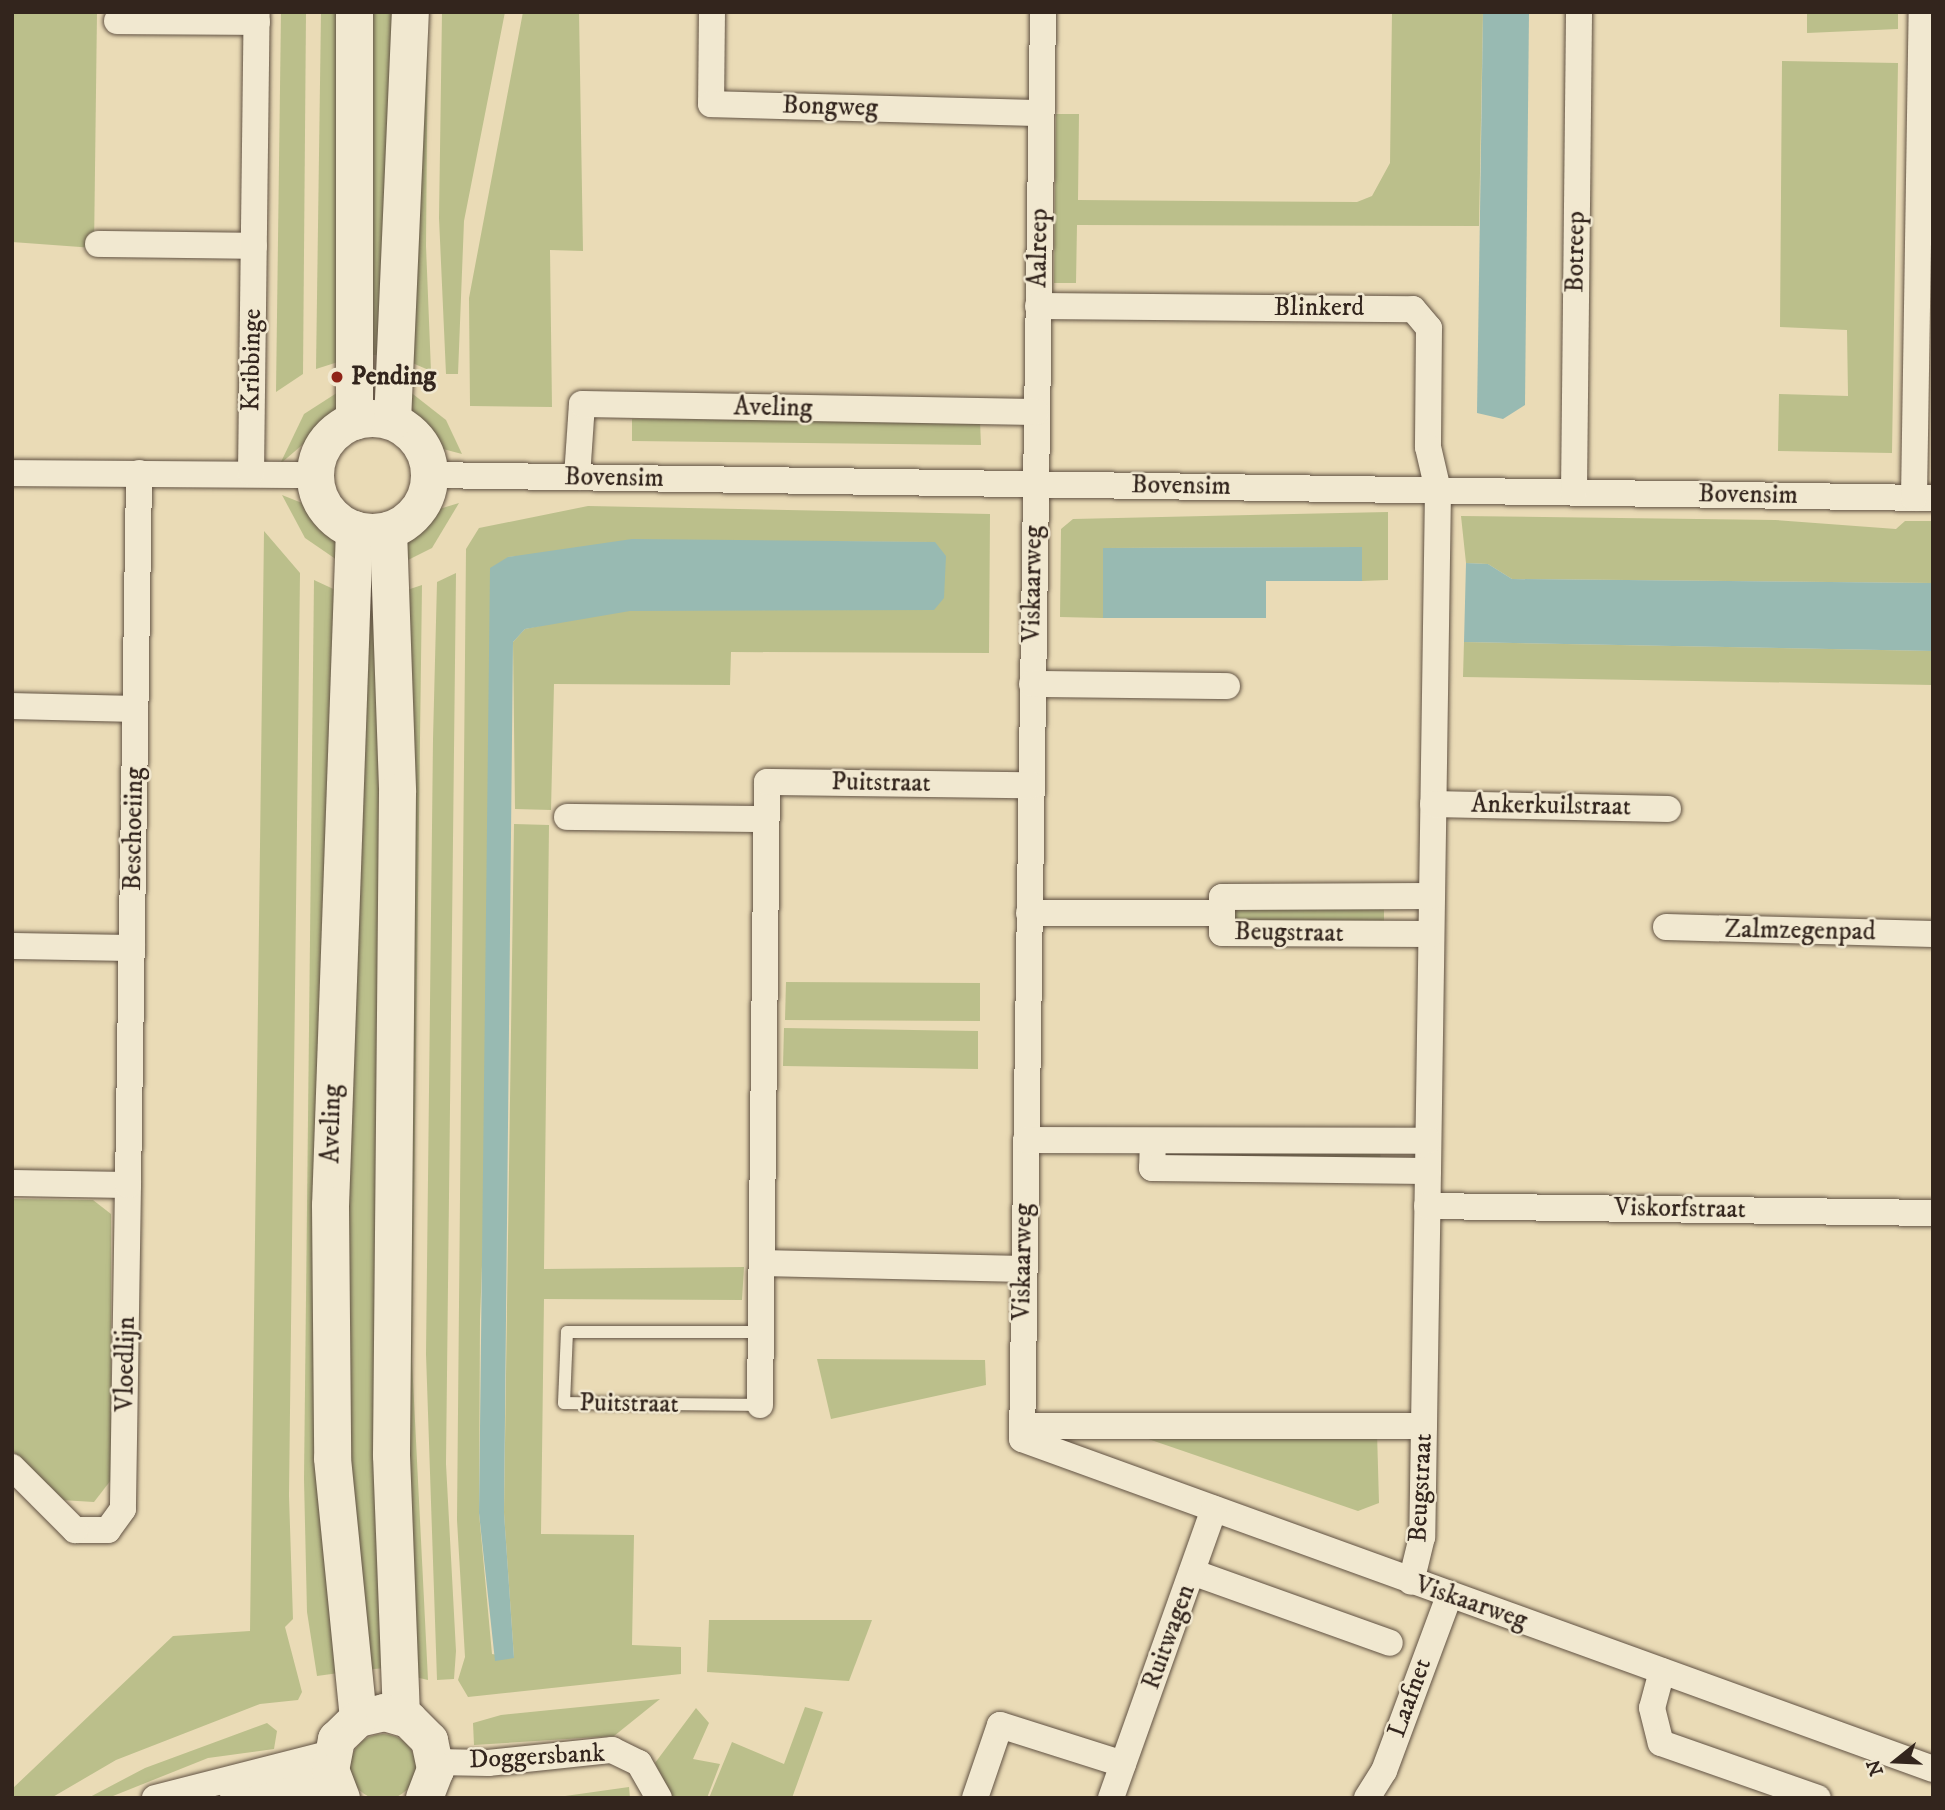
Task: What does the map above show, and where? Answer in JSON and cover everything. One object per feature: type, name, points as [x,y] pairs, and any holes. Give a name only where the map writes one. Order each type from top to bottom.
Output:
[{"type":"main road","points":[[354,12],[354,421]]},
{"type":"main road","points":[[392,421],[410,12]]},
{"type":"main road","points":[[354,421],[392,421],[415,437],[430,475],[422,504],[371,530],[322,502],[315,475],[326,442],[354,421]]},
{"type":"main road","points":[[371,530],[397,792],[391,1455],[401,1715]]},
{"type":"main road","name":"Aveling","points":[[358,1718],[332,1458],[330,1205],[371,530]]},
{"type":"main road","points":[[335,1778],[340,1733],[358,1718],[401,1715],[425,1734],[435,1762],[424,1798]]},
{"type":"street","name":"Bongweg","points":[[712,12],[711,104],[1041,113]]},
{"type":"street","name":"Aalreep","points":[[1035,484],[1042,12]]},
{"type":"street","name":"Botreep","points":[[1574,492],[1579,12]]},
{"type":"street","points":[[1922,12],[1924,498]]},
{"type":"street","name":"Kribbinge","points":[[117,21],[257,17],[251,473]]},
{"type":"street","points":[[98,244],[254,246]]},
{"type":"street","name":"Blinkerd","points":[[1038,306],[1413,309],[1429,328],[1428,447],[1438,490]]},
{"type":"street","name":"Aveling","points":[[577,477],[583,404],[1036,412]]},
{"type":"street","points":[[12,473],[315,475]]},
{"type":"street","name":"Beschoeiing","points":[[128,1185],[139,473]]},
{"type":"street","name":"Bovensim","points":[[430,475],[1924,498]]},
{"type":"street","name":"Viskaarweg","points":[[1035,484],[1022,1269],[1022,1439],[1933,1769]]},
{"type":"street","name":"Beugstraat","points":[[1411,1582],[1422,1537],[1438,490]]},
{"type":"street","points":[[1032,684],[1227,686]]},
{"type":"street","points":[[12,706],[135,709]]},
{"type":"street","name":"Puitstraat","points":[[760,1405],[767,782],[1031,785]]},
{"type":"street","name":"Ankerkuilstraat","points":[[1433,804],[1668,809]]},
{"type":"street","points":[[567,817],[766,819]]},
{"type":"street","name":"Beugstraat","points":[[1431,934],[1222,933],[1222,897],[1432,896]]},
{"type":"street","points":[[1029,913],[1222,913]]},
{"type":"street","name":"Zalmzegenpad","points":[[1666,927],[1933,934]]},
{"type":"street","points":[[12,946],[132,948]]},
{"type":"street","points":[[1026,1140],[1428,1141]]},
{"type":"street","points":[[1153,1141],[1152,1168],[1428,1171]]},
{"type":"street","points":[[12,1183],[128,1185]]},
{"type":"street","name":"Vloedlijn","points":[[12,1466],[75,1530],[108,1531],[123,1509],[128,1185]]},
{"type":"street","name":"Viskorfstraat","points":[[1427,1206],[1933,1213]]},
{"type":"street","points":[[763,1263],[1022,1269]]},
{"type":"street","points":[[1022,1426],[1424,1426]]},
{"type":"street","name":"Ruitwagen","points":[[1111,1798],[1214,1509]]},
{"type":"street","name":"Laafnet","points":[[1192,1572],[1390,1643]]},
{"type":"street","name":"Laafnet","points":[[1367,1798],[1384,1771],[1450,1595]]},
{"type":"street","points":[[1662,1671],[1652,1708],[1661,1743],[1818,1798]]},
{"type":"street","points":[[975,1798],[1000,1725],[1124,1764]]},
{"type":"street","name":"Doggersbank","points":[[435,1762],[488,1763],[612,1750],[639,1763],[659,1798]]},
{"type":"street","points":[[155,1798],[182,1787],[335,1778]]},
{"type":"lane","name":"Puitstraat","points":[[760,1332],[567,1332],[564,1403],[760,1405]]},
{"type":"green space","points":[[12,12],[97,12],[94,248],[12,242]]},
{"type":"green space","points":[[281,12],[306,12],[303,374],[276,392]]},
{"type":"green space","points":[[321,12],[340,12],[338,362],[316,369]]},
{"type":"green space","points":[[359,12],[400,12],[384,355],[364,355]]},
{"type":"green space","points":[[428,12],[426,246],[431,371],[403,359]]},
{"type":"green space","points":[[442,12],[505,12],[464,221],[458,374],[446,374],[439,218]]},
{"type":"green space","points":[[523,12],[579,12],[583,251],[550,250],[552,407],[470,406],[469,298]]},
{"type":"green space","points":[[1392,12],[1483,12],[1479,226],[1077,225],[1076,283],[1054,283],[1056,114],[1079,114],[1078,200],[1357,202],[1372,196],[1390,163]]},
{"type":"green space","points":[[1807,12],[1898,12],[1898,29],[1807,33]]},
{"type":"green space","points":[[1782,61],[1898,63],[1892,453],[1778,451],[1779,394],[1848,396],[1847,330],[1780,327]]},
{"type":"green space","points":[[346,387],[336,416],[280,464],[304,414]]},
{"type":"green space","points":[[409,391],[446,420],[462,454],[443,449],[417,423],[409,413]]},
{"type":"green space","points":[[632,419],[980,421],[981,445],[632,441]]},
{"type":"green space","points":[[282,495],[312,507],[338,543],[340,562],[305,538]]},
{"type":"green space","points":[[459,503],[432,548],[398,565],[411,532],[436,510]]},
{"type":"green space","points":[[588,506],[990,514],[989,653],[731,652],[730,685],[554,684],[551,810],[515,809],[513,642],[525,629],[935,542],[720,541],[508,557],[480,1320],[479,1513],[492,1654],[514,1658],[504,1513],[514,824],[549,825],[544,1269],[744,1267],[742,1300],[544,1299],[541,1534],[634,1535],[632,1645],[681,1647],[681,1674],[468,1697],[458,1680],[465,1657],[457,1520],[466,549],[479,528]]},
{"type":"green space","points":[[1388,512],[1388,580],[1362,581],[1361,547],[1103,548],[1103,618],[1060,617],[1061,529],[1073,519]]},
{"type":"green space","points":[[1461,516],[1775,520],[1896,529],[1905,521],[1933,521],[1933,583],[1512,579],[1488,564],[1466,563]]},
{"type":"green space","points":[[264,531],[300,573],[289,1496],[293,1619],[285,1627],[302,1692],[298,1700],[260,1704],[116,1760],[51,1798],[12,1798],[12,1789],[173,1636],[250,1631]]},
{"type":"green space","points":[[456,573],[446,1464],[456,1651],[454,1679],[437,1680],[426,1354],[433,739],[437,582]]},
{"type":"green space","points":[[314,580],[342,593],[346,1672],[317,1676],[307,1612],[304,1479]]},
{"type":"green space","points":[[422,585],[412,1361],[428,1680],[407,1675],[407,590]]},
{"type":"green space","points":[[361,597],[381,597],[387,1668],[361,1670],[342,1430]]},
{"type":"green space","points":[[1464,642],[1933,651],[1933,685],[1463,677]]},
{"type":"green space","points":[[1226,900],[1384,902],[1384,927],[1226,925]]},
{"type":"green space","points":[[786,982],[980,983],[980,1021],[785,1020]]},
{"type":"green space","points":[[784,1028],[978,1031],[978,1069],[783,1066]]},
{"type":"green space","points":[[1159,1146],[1380,1148],[1381,1164],[1158,1160]]},
{"type":"green space","points":[[12,1199],[93,1200],[111,1214],[111,1480],[94,1502],[61,1500],[12,1450]]},
{"type":"green space","points":[[817,1359],[985,1360],[986,1385],[831,1419]]},
{"type":"green space","points":[[1122,1430],[1377,1432],[1379,1503],[1358,1511]]},
{"type":"green space","points":[[709,1620],[872,1620],[849,1681],[707,1672]]},
{"type":"green space","points":[[660,1699],[614,1736],[474,1745],[473,1723],[501,1715]]},
{"type":"green space","points":[[805,1707],[823,1712],[792,1798],[709,1798],[732,1742],[784,1764]]},
{"type":"green space","points":[[696,1708],[709,1723],[693,1759],[720,1764],[707,1798],[673,1798],[655,1763]]},
{"type":"green space","points":[[267,1723],[277,1731],[274,1749],[208,1758],[108,1798],[88,1798],[145,1768]]},
{"type":"green space","points":[[383,1734],[396,1737],[406,1744],[413,1754],[416,1767],[413,1780],[406,1790],[396,1797],[383,1800],[370,1797],[360,1790],[353,1780],[350,1767],[353,1754],[360,1744],[370,1737]]},
{"type":"green space","points":[[629,1787],[630,1798],[551,1798]]},
{"type":"water","points":[[1483,12],[1529,12],[1525,405],[1503,419],[1477,413]]},
{"type":"water","points":[[632,539],[935,542],[946,556],[944,598],[934,610],[630,611],[525,629],[513,642],[504,1513],[514,1658],[495,1661],[479,1513],[490,568],[508,557]]},
{"type":"water","points":[[1362,547],[1362,581],[1266,581],[1266,618],[1103,618],[1103,548]]},
{"type":"water","points":[[1466,563],[1488,564],[1512,579],[1933,583],[1933,651],[1464,642]]},
{"type":"place","name":"Pending","points":[[337,377]]}]
